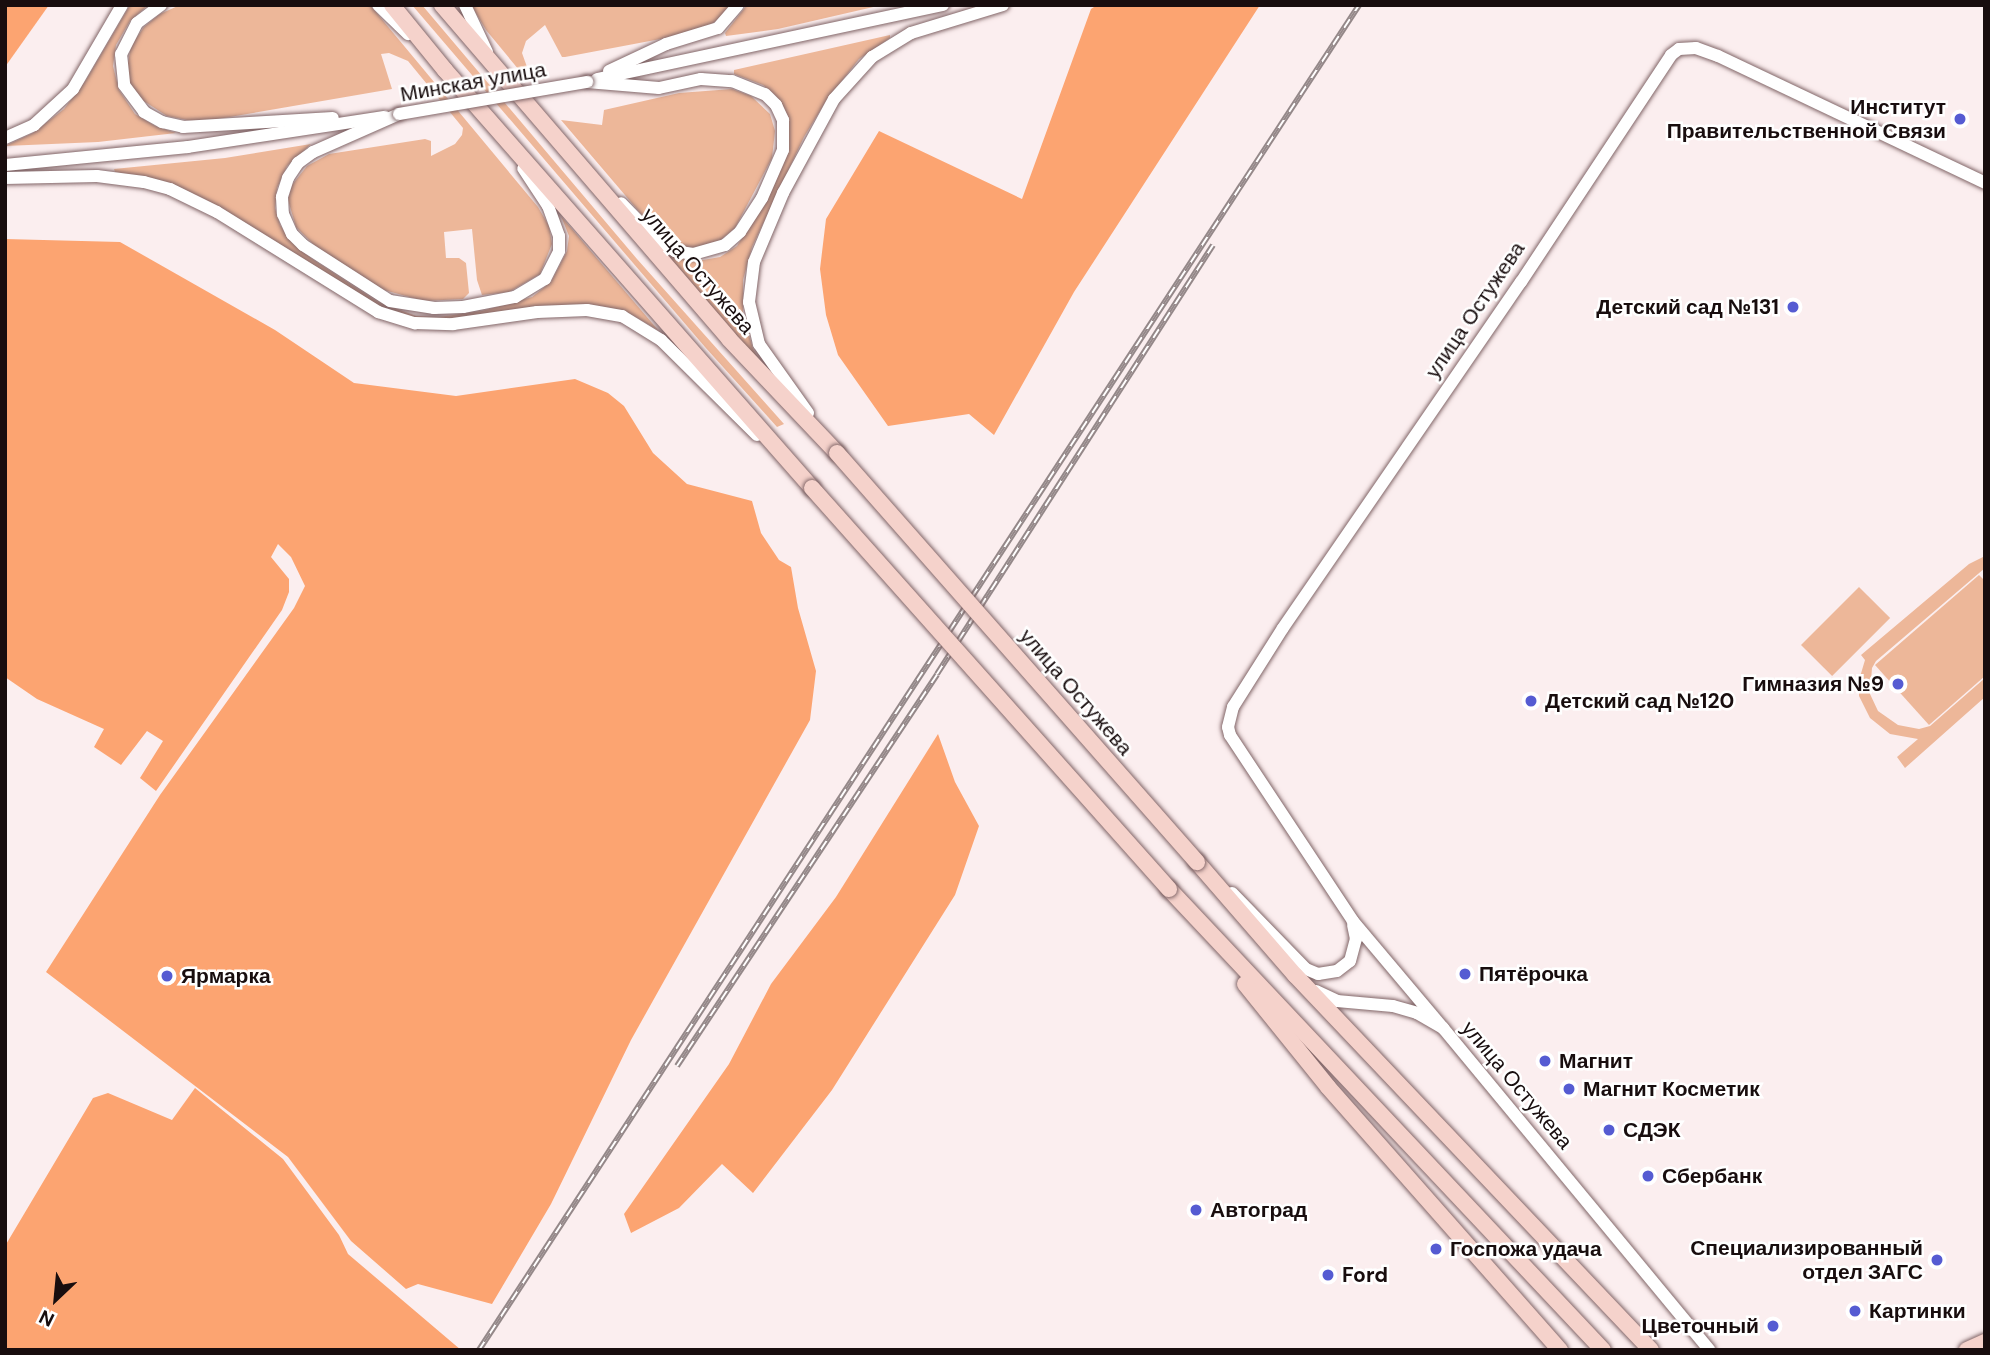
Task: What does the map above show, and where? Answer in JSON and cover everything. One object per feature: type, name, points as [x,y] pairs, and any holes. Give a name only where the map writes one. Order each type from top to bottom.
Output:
[{"type":"main road","points":[[392,5],[445,70],[812,488],[1169,889],[1603,1350]]},
{"type":"main road","name":"улица Остужева","points":[[442,5],[720,329],[838,453],[1295,975]]},
{"type":"main road","points":[[1169,889],[1328,1087],[1560,1350]]},
{"type":"main road","points":[[1295,975],[1651,1350]]},
{"type":"main road","points":[[1967,1350],[1985,1342]]},
{"type":"street","points":[[5,138],[34,125],[73,89],[122,5]]},
{"type":"street","points":[[161,5],[148,13],[128,37],[121,54],[120,70],[133,100],[144,112],[162,122],[183,127],[399,114]]},
{"type":"street","points":[[378,5],[445,70]]},
{"type":"street","points":[[465,5],[494,65]]},
{"type":"street","points":[[587,82],[666,44],[701,36],[718,28],[738,5]]},
{"type":"street","name":"Минская улица","points":[[5,165],[188,147],[587,82],[943,5]]},
{"type":"street","points":[[838,453],[775,370],[756,337],[749,302],[750,281],[761,241],[815,130],[834,99],[860,69],[892,43],[911,33],[1003,5]]},
{"type":"street","name":"улица Остужева","points":[[1709,1350],[1353,921],[1234,745],[1228,727],[1233,707],[1283,628],[1521,282],[1671,55],[1687,47],[1718,56],[1985,183]]},
{"type":"street","points":[[554,135],[656,239],[675,251],[693,254],[715,249],[733,239],[750,220],[777,165],[784,141],[783,120],[776,105],[765,94],[750,86],[717,79],[659,88],[587,82]]},
{"type":"street","points":[[399,114],[313,152],[298,163],[288,178],[282,197],[283,214],[292,234],[303,245],[356,282],[406,306],[463,307],[500,301],[531,289],[553,267],[559,244],[556,222],[502,134]]},
{"type":"street","points":[[5,178],[108,177],[170,189],[217,212],[378,312],[415,323],[453,324],[537,312],[587,310],[622,316],[661,340],[812,488]]},
{"type":"street","points":[[1197,862],[1251,911],[1306,969],[1318,974],[1337,971],[1350,961],[1356,939],[1353,921]]},
{"type":"street","name":"улица Остужева","points":[[1295,975],[1327,999],[1393,1006],[1417,1013],[1443,1028]]},
{"type":"shaded area","points":[[5,5],[49,5],[5,67]]},
{"type":"shaded area","points":[[130,5],[148,5],[130,21],[116,45],[113,66],[119,90],[135,114],[155,126],[176,133],[98,142],[5,146],[33,133],[64,109],[86,80]]},
{"type":"shaded area","points":[[180,5],[370,5],[538,207],[549,226],[552,244],[540,274],[509,292],[482,295],[477,280],[472,229],[444,232],[446,258],[459,258],[466,263],[469,293],[463,299],[424,301],[384,290],[316,247],[296,227],[288,200],[292,185],[307,166],[329,154],[425,139],[431,141],[431,156],[455,144],[462,135],[463,128],[408,61],[389,53],[381,54],[392,89],[218,119],[192,121],[167,116],[139,98],[128,80],[128,63],[131,46],[144,27],[160,14]]},
{"type":"shaded area","points":[[412,5],[422,5],[637,259],[784,424],[777,427],[705,347]]},
{"type":"shaded area","points":[[471,5],[731,5],[722,17],[705,28],[687,34],[565,57],[562,57],[545,25],[526,41],[522,53],[527,67],[519,70],[486,30]]},
{"type":"shaded area","points":[[747,5],[882,5],[778,29],[726,36],[725,33]]},
{"type":"shaded area","points":[[1097,5],[1260,5],[1074,292],[994,435],[969,414],[888,426],[838,355],[826,315],[820,269],[826,219],[879,131],[1022,199],[1091,9]]},
{"type":"shaded area","points":[[890,35],[890,38],[859,59],[826,101],[804,137],[752,247],[743,280],[743,314],[753,349],[763,366],[668,256],[703,260],[720,257],[737,246],[766,201],[789,145],[787,114],[775,95],[763,85],[734,74],[734,70]]},
{"type":"shaded area","points":[[732,89],[751,96],[770,114],[775,131],[772,158],[735,228],[718,242],[695,248],[681,247],[659,235],[561,120],[602,125],[604,110],[679,93]]},
{"type":"shaded area","points":[[311,144],[287,166],[277,188],[275,208],[280,225],[291,241],[312,259],[378,302],[416,316],[439,317],[482,311],[532,297],[551,282],[567,251],[569,236],[561,216],[658,330],[625,311],[594,305],[469,318],[411,318],[376,306],[192,193],[170,184],[115,172],[114,169],[225,158]]},
{"type":"shaded area","points":[[5,239],[120,242],[275,330],[354,383],[456,396],[575,379],[608,393],[624,406],[653,453],[687,484],[752,501],[761,533],[779,560],[791,567],[798,608],[816,671],[810,720],[631,1040],[551,1204],[492,1304],[418,1284],[406,1289],[351,1241],[288,1157],[46,972],[160,795],[294,608],[305,586],[291,557],[278,544],[271,557],[289,579],[289,592],[282,610],[156,791],[140,778],[163,741],[147,731],[121,765],[94,747],[104,729],[37,699],[5,677]]},
{"type":"shaded area","points":[[1985,556],[1985,568],[1876,661],[1872,668],[1870,694],[1878,711],[1898,725],[1919,729],[1930,726],[1985,678],[1985,697],[1905,768],[1897,757],[1918,739],[1890,734],[1870,718],[1859,696],[1859,680],[1865,660],[1861,655],[1969,564]]},
{"type":"shaded area","points":[[1979,575],[1985,581],[1985,676],[1929,725],[1875,665]]},
{"type":"shaded area","points":[[1859,587],[1890,618],[1832,676],[1801,645]]},
{"type":"shaded area","points":[[938,734],[955,782],[979,826],[955,895],[832,1090],[753,1193],[722,1164],[679,1208],[631,1233],[624,1214],[729,1064],[771,984],[836,897]]},
{"type":"shaded area","points":[[195,1088],[283,1159],[339,1235],[348,1254],[461,1350],[5,1350],[5,1246],[93,1098],[108,1093],[172,1120]]},
{"type":"railway","points":[[479,1350],[1359,5]]},
{"type":"railway","points":[[677,1066],[937,674],[1213,245]]},
{"type":"place","name":"Институт Правительственной Связи","points":[[1960,119]]},
{"type":"place","name":"Детский сад №131","points":[[1793,307]]},
{"type":"place","name":"Гимназия №9","points":[[1898,684]]},
{"type":"place","name":"Детский сад №120","points":[[1531,701]]},
{"type":"place","name":"Пятёрочка","points":[[1465,974]]},
{"type":"place","name":"Ярмарка","points":[[167,976]]},
{"type":"place","name":"Магнит","points":[[1545,1061]]},
{"type":"place","name":"Магнит Косметик","points":[[1569,1089]]},
{"type":"place","name":"СДЭК","points":[[1609,1130]]},
{"type":"place","name":"Сбербанк","points":[[1648,1176]]},
{"type":"place","name":"Автоград","points":[[1196,1210]]},
{"type":"place","name":"Госпожа удача","points":[[1436,1249]]},
{"type":"place","name":"Специализированный отдел ЗАГС","points":[[1937,1260]]},
{"type":"place","name":"Ford","points":[[1328,1275]]},
{"type":"place","name":"Картинки","points":[[1855,1311]]},
{"type":"place","name":"Цветочный","points":[[1773,1326]]}]
